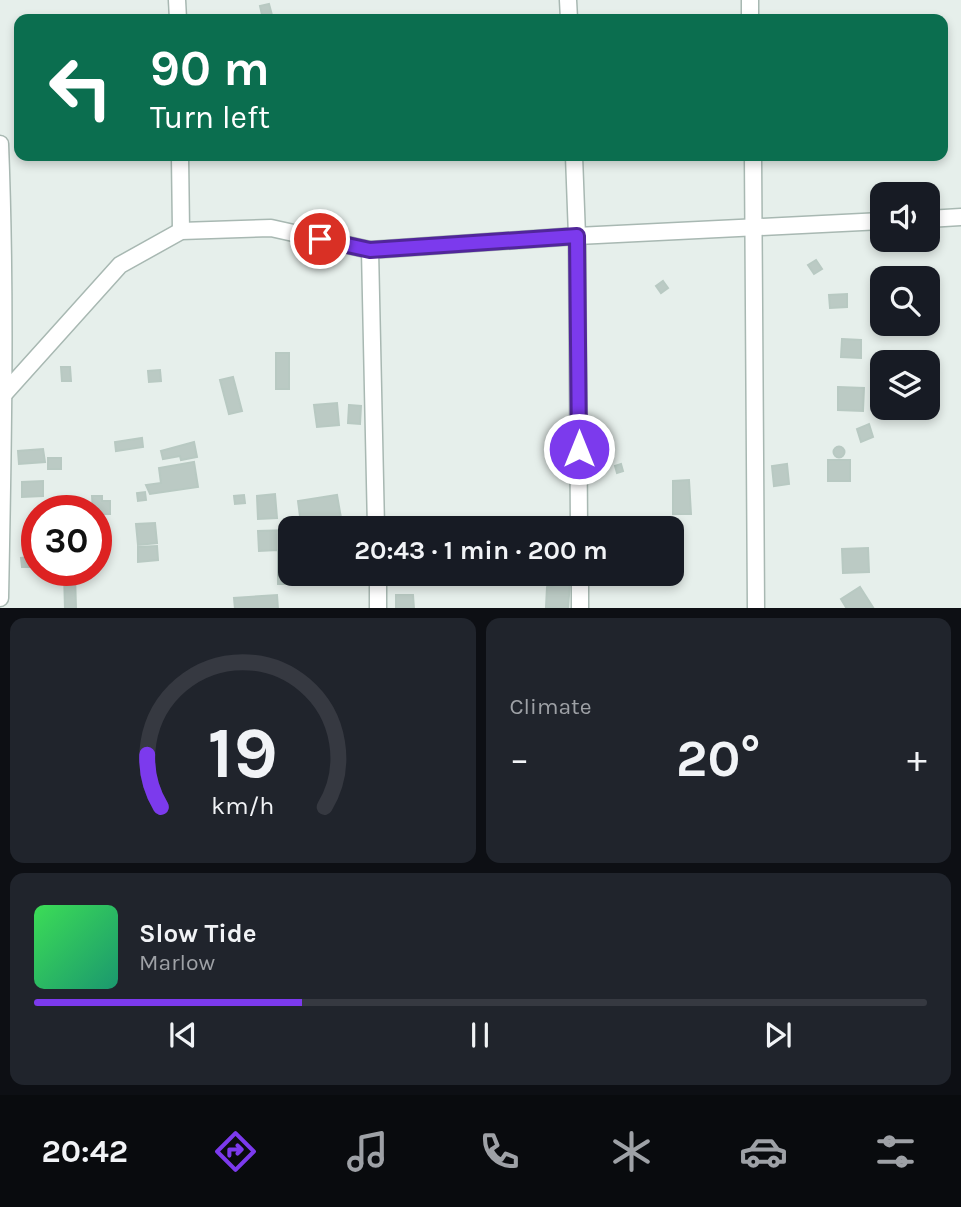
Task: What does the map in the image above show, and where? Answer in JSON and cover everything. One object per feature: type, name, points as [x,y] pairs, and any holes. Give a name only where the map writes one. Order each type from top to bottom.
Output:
[{"type":"street","points":[[0,144],[4,236],[0,598]]},
{"type":"street","points":[[180,161],[181,231]]},
{"type":"street","points":[[574,161],[579,516]]},
{"type":"street","points":[[753,161],[756,608]]},
{"type":"street","points":[[940,218],[961,217]]},
{"type":"street","points":[[2,394],[120,265],[181,231],[271,228],[370,250],[577,236],[870,222]]},
{"type":"street","points":[[370,250],[376,516]]},
{"type":"street","points":[[377,586],[378,608]]},
{"type":"street","points":[[580,586],[580,608]]},
{"type":"building","points":[[269,4],[272,14],[262,14],[260,6]]},
{"type":"building","points":[[816,260],[822,269],[814,274],[808,265]]},
{"type":"building","points":[[663,281],[668,288],[661,293],[656,286]]},
{"type":"building","points":[[847,294],[847,307],[830,308],[829,295]]},
{"type":"building","points":[[842,339],[861,340],[861,358],[841,357]]},
{"type":"building","points":[[276,353],[289,353],[289,389],[276,389]]},
{"type":"building","points":[[61,367],[70,367],[71,381],[62,381]]},
{"type":"building","points":[[160,370],[161,381],[149,382],[148,371]]},
{"type":"building","points":[[233,377],[242,411],[229,414],[220,380]]},
{"type":"building","points":[[838,387],[864,388],[863,411],[838,410]]},
{"type":"building","points":[[337,403],[339,425],[317,427],[314,405]]},
{"type":"building","points":[[349,405],[361,406],[360,424],[348,423]]},
{"type":"building","points":[[869,424],[873,437],[861,442],[857,429]]},
{"type":"building","points":[[142,438],[143,447],[116,451],[115,442]]},
{"type":"building","points":[[194,442],[197,457],[163,459],[161,451]]},
{"type":"building","points":[[839,446],[845,452],[839,458],[833,452]]},
{"type":"building","points":[[43,449],[45,462],[19,464],[18,451]]},
{"type":"building","points":[[48,458],[61,458],[61,469],[48,469]]},
{"type":"building","points":[[828,460],[850,460],[850,481],[828,481]]},
{"type":"building","points":[[194,462],[198,487],[150,494],[146,485],[161,483],[159,468]]},
{"type":"building","points":[[621,464],[623,471],[617,473],[615,466]]},
{"type":"building","points":[[787,464],[789,484],[774,486],[772,466]]},
{"type":"building","points":[[689,480],[691,514],[673,514],[673,481]]},
{"type":"building","points":[[43,481],[43,495],[22,495],[22,482]]},
{"type":"building","points":[[145,492],[146,500],[138,501],[137,493]]},
{"type":"building","points":[[275,494],[277,518],[258,519],[257,496]]},
{"type":"building","points":[[244,495],[245,503],[235,504],[234,496]]},
{"type":"building","points":[[337,495],[341,516],[300,516],[298,501]]},
{"type":"building","points":[[155,523],[157,543],[138,545],[136,524]]},
{"type":"building","points":[[278,530],[278,550],[259,551],[258,531]]},
{"type":"building","points":[[157,546],[158,560],[138,562],[138,547]]},
{"type":"building","points":[[868,548],[869,572],[843,573],[842,549]]},
{"type":"building","points":[[64,586],[75,586],[76,608],[65,608]]},
{"type":"building","points":[[570,586],[568,608],[546,607],[547,587]]},
{"type":"building","points":[[860,587],[873,608],[846,608],[841,599]]},
{"type":"building","points":[[277,595],[278,608],[235,608],[234,598]]},
{"type":"building","points":[[396,595],[413,595],[414,608],[396,608]]},
{"type":"route","points":[[320,239],[370,250],[577,236],[579,449]]}]
